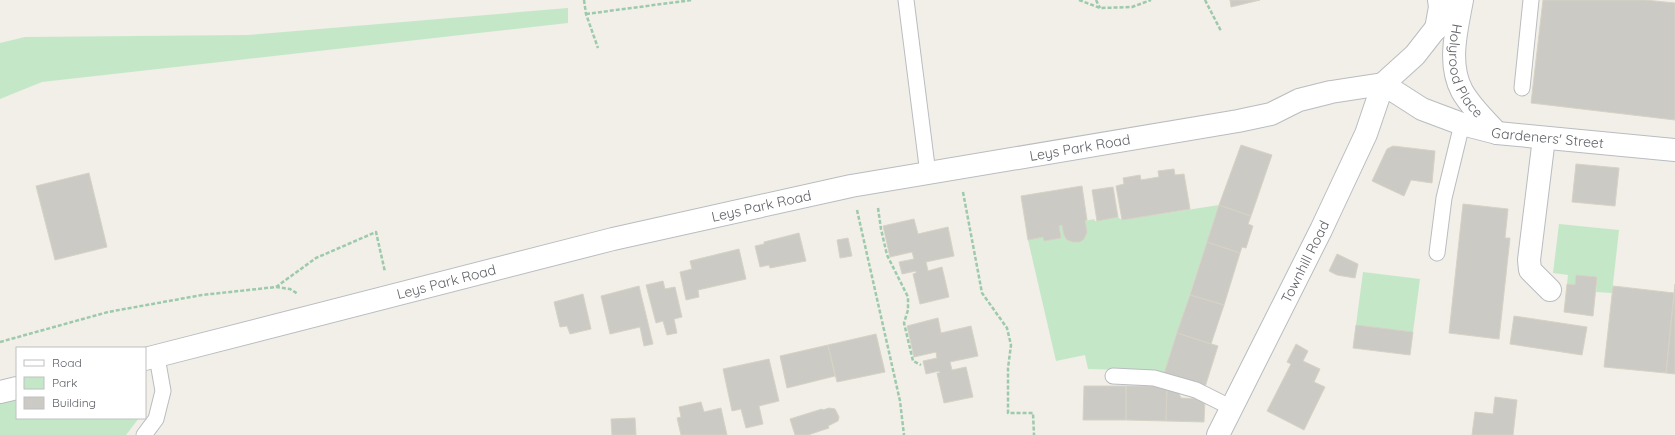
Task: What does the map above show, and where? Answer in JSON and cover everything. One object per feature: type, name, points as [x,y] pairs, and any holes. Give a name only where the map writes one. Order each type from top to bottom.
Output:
[{"type":"street","points":[[1436,29],[1440,7],[1439,0]]},
{"type":"street","name":"Holyrood Place","points":[[1383,84],[1415,55],[1458,0]]},
{"type":"street","name":"Holyrood Place","points":[[1462,0],[1455,36],[1454,56],[1456,75],[1461,90],[1497,133]]},
{"type":"street","name":"Leys Park Road","points":[[151,358],[613,239],[851,186],[1238,121],[1271,114],[1306,98],[1331,92],[1383,84]]},
{"type":"street","name":"Gardeners' Street","points":[[1383,84],[1422,109],[1462,124],[1497,133],[1675,150]]},
{"type":"street","name":"Townhill Road","points":[[1218,435],[1366,134],[1383,84]]},
{"type":"street","points":[[1544,138],[1529,260],[1530,270],[1550,290]]},
{"type":"street","points":[[0,392],[16,388]]},
{"type":"lane","points":[[906,0],[928,174]]},
{"type":"lane","points":[[1522,88],[1531,0]]},
{"type":"lane","points":[[1437,253],[1444,198],[1462,124]]},
{"type":"lane","points":[[144,435],[156,419],[163,390],[151,358]]},
{"type":"lane","points":[[1113,376],[1154,378],[1196,390],[1232,408]]},
{"type":"path","points":[[584,0],[586,14],[598,48]]},
{"type":"path","points":[[586,14],[692,0]]},
{"type":"path","points":[[1079,0],[1100,8],[1132,7],[1151,0]]},
{"type":"path","points":[[1096,0],[1100,8]]},
{"type":"path","points":[[1205,0],[1221,31]]},
{"type":"path","points":[[959,168],[982,293],[1007,328],[1011,345],[1008,368],[1008,413],[1033,413],[1034,435]]},
{"type":"path","points":[[875,182],[881,229],[887,255],[908,297],[908,310],[904,323],[913,361],[921,365]]},
{"type":"path","points":[[851,186],[900,401],[904,435]]},
{"type":"path","points":[[276,287],[316,258],[376,232],[387,278]]},
{"type":"path","points":[[0,342],[108,312],[202,295],[276,287],[290,289],[301,296]]},
{"type":"green space","points":[[568,8],[568,23],[42,82],[0,99],[0,43],[25,37],[248,35]]},
{"type":"green space","points":[[1219,205],[1164,374],[1124,370],[1088,369],[1085,355],[1056,361],[1028,240],[1043,237],[1044,241],[1061,238],[1059,226],[1062,225],[1067,240],[1078,242],[1084,238],[1085,235],[1085,221],[1094,219],[1095,221],[1118,217],[1122,220]]},
{"type":"green space","points":[[1559,224],[1619,230],[1612,293],[1596,292],[1597,277],[1576,275],[1575,285],[1567,284],[1568,275],[1553,273]]},
{"type":"green space","points":[[1363,272],[1420,279],[1413,332],[1356,325]]},
{"type":"green space","points":[[16,398],[16,419],[138,419],[126,435],[0,435],[0,402]]},
{"type":"building","points":[[1230,0],[1260,0],[1231,7]]},
{"type":"building","points":[[1543,0],[1645,0],[1675,3],[1675,120],[1531,103]]},
{"type":"building","points":[[1241,145],[1272,155],[1251,216],[1219,205]]},
{"type":"building","points":[[1393,146],[1435,151],[1432,183],[1411,180],[1404,196],[1372,181],[1387,149]]},
{"type":"building","points":[[1576,164],[1619,168],[1615,206],[1572,202]]},
{"type":"building","points":[[1174,169],[1175,175],[1184,174],[1190,209],[1122,220],[1116,186],[1124,184],[1123,178],[1140,175],[1141,180],[1159,177],[1158,171]]},
{"type":"building","points":[[89,173],[107,247],[55,260],[36,186]]},
{"type":"building","points":[[1082,186],[1087,220],[1085,221],[1087,232],[1084,239],[1080,242],[1067,240],[1064,235],[1062,225],[1059,226],[1061,238],[1044,241],[1043,237],[1028,240],[1021,196]]},
{"type":"building","points":[[1113,187],[1118,217],[1097,221],[1092,190]]},
{"type":"building","points":[[1463,204],[1508,209],[1505,238],[1510,238],[1499,339],[1449,333]]},
{"type":"building","points":[[1219,205],[1251,216],[1248,224],[1253,226],[1246,248],[1242,247],[1240,253],[1207,242]]},
{"type":"building","points":[[914,219],[918,234],[948,227],[954,256],[926,262],[928,271],[942,267],[949,297],[920,304],[913,274],[916,273],[916,271],[902,274],[899,262],[914,259],[912,252],[890,257],[883,226]]},
{"type":"building","points":[[799,233],[806,261],[770,268],[769,265],[760,267],[755,246],[764,244],[764,242]]},
{"type":"building","points":[[848,238],[852,256],[840,258],[837,240]]},
{"type":"building","points":[[1207,242],[1240,253],[1224,305],[1190,295]]},
{"type":"building","points":[[739,249],[746,279],[698,290],[699,297],[686,300],[680,272],[692,269],[690,261]]},
{"type":"building","points":[[1337,254],[1358,264],[1355,278],[1337,275],[1329,271]]},
{"type":"building","points":[[1576,275],[1597,277],[1593,316],[1564,312],[1567,284],[1575,285]]},
{"type":"building","points":[[663,281],[665,289],[675,287],[682,317],[674,319],[677,333],[667,335],[663,321],[656,323],[646,285]]},
{"type":"building","points":[[1675,284],[1675,374],[1666,373]]},
{"type":"building","points":[[639,286],[653,344],[644,346],[640,327],[610,334],[601,296]]},
{"type":"building","points":[[1613,286],[1674,293],[1666,373],[1604,367]]},
{"type":"building","points":[[583,294],[591,329],[570,334],[567,326],[560,327],[554,302]]},
{"type":"building","points":[[1190,295],[1224,305],[1211,344],[1177,333]]},
{"type":"building","points":[[1514,316],[1587,327],[1582,355],[1510,344]]},
{"type":"building","points":[[938,318],[941,333],[971,326],[978,356],[950,362],[952,370],[966,367],[973,397],[944,403],[937,373],[940,373],[939,371],[926,374],[923,361],[937,358],[936,352],[914,357],[907,326]]},
{"type":"building","points":[[1356,325],[1413,332],[1410,355],[1353,348]]},
{"type":"building","points":[[1177,333],[1218,346],[1205,387],[1164,374]]},
{"type":"building","points":[[876,334],[885,372],[837,382],[828,345]]},
{"type":"building","points":[[1296,344],[1308,351],[1303,361],[1320,369],[1314,382],[1325,387],[1304,430],[1267,411],[1291,364],[1287,362]]},
{"type":"building","points":[[828,345],[835,376],[787,388],[780,356]]},
{"type":"building","points":[[769,359],[779,401],[759,406],[763,424],[746,428],[741,409],[732,411],[723,369]]},
{"type":"building","points":[[1084,386],[1126,386],[1126,420],[1083,420]]},
{"type":"building","points":[[1126,386],[1167,386],[1166,421],[1126,420]]},
{"type":"building","points":[[1167,388],[1177,389],[1181,398],[1205,399],[1204,422],[1166,421]]},
{"type":"building","points":[[1495,397],[1517,400],[1513,435],[1472,435],[1475,412],[1493,414]]},
{"type":"building","points":[[701,402],[704,412],[721,408],[727,435],[681,435],[677,418],[681,417],[679,407]]},
{"type":"building","points":[[829,408],[835,409],[839,417],[838,421],[828,426],[829,428],[808,435],[795,435],[790,419]]},
{"type":"building","points":[[635,418],[636,435],[612,435],[611,419]]}]
